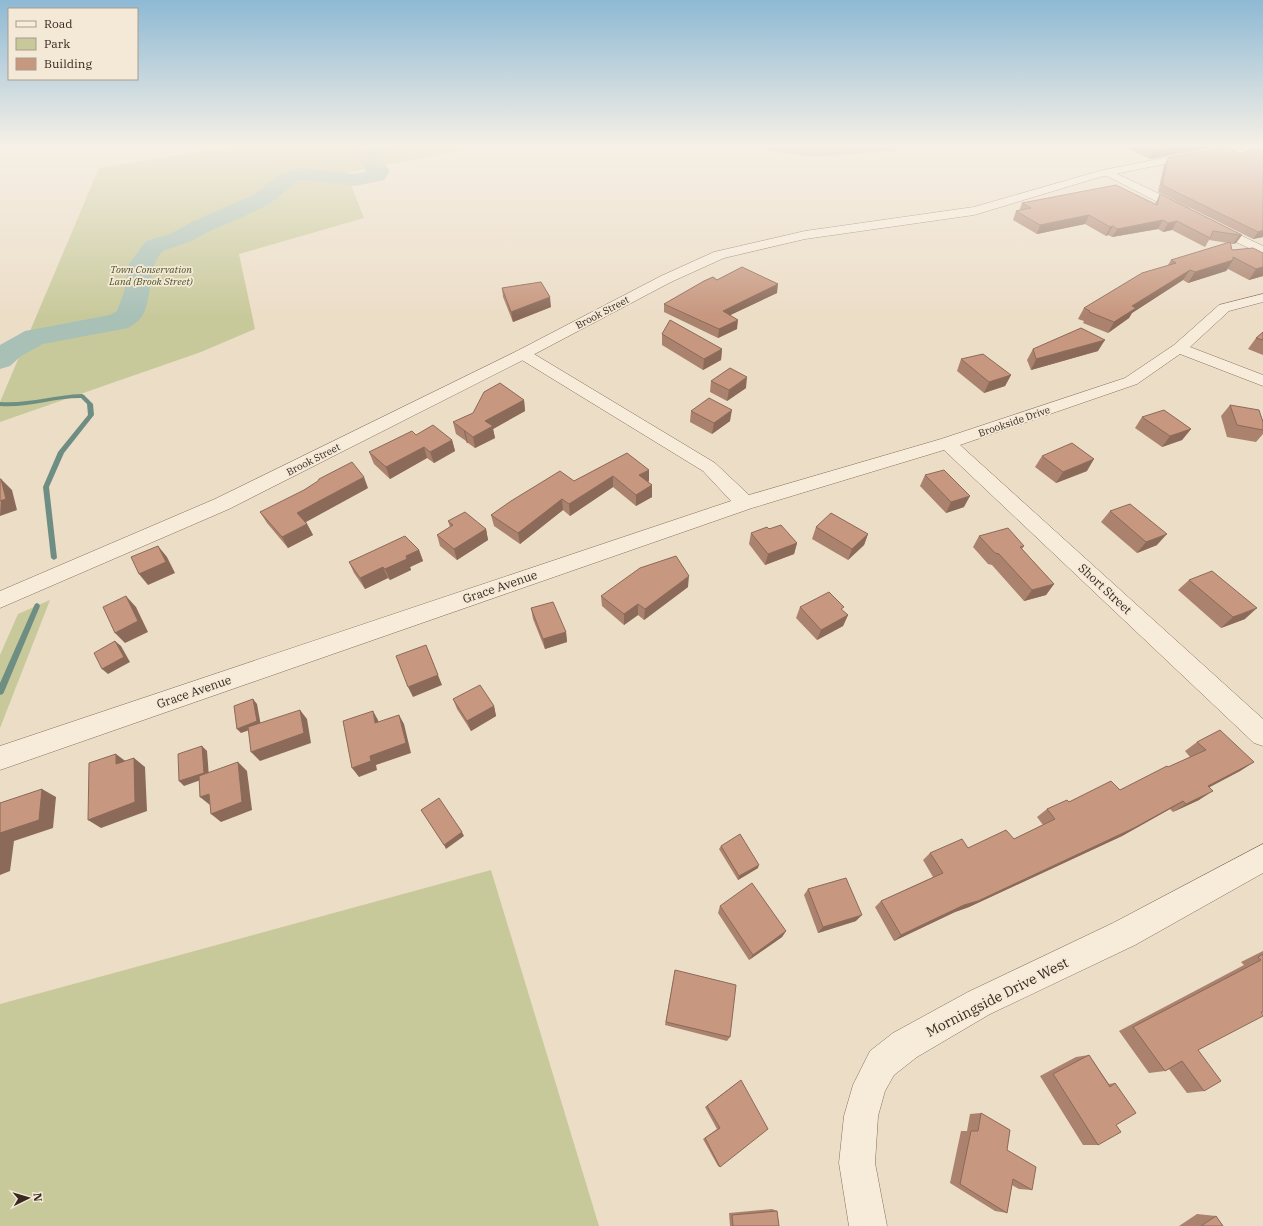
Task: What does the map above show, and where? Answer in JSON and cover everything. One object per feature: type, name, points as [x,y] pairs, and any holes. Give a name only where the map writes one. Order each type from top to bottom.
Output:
[{"type":"street","name":"Brook Street","points":[[0,600],[222,504],[523,354],[666,279],[719,255],[805,235],[974,211],[1008,202]]},
{"type":"street","points":[[1167,202],[1263,251]]},
{"type":"street","name":"Brookside Drive","points":[[745,503],[948,444],[1131,381],[1179,348],[1224,308],[1263,298]]},
{"type":"street","points":[[1179,348],[1263,381]]},
{"type":"street","points":[[523,354],[709,467],[745,503]]},
{"type":"street","name":"Short Street","points":[[948,444],[1263,735]]},
{"type":"street","name":"Grace Avenue","points":[[0,758],[745,503]]},
{"type":"street","name":"Morningside Drive West","points":[[868,1226],[857,1163],[861,1116],[870,1085],[882,1063],[905,1046],[979,1003],[1124,934],[1263,858]]},
{"type":"green space","name":"Town Conservation Land (Brook Street)","points":[[85,202],[358,202],[364,218],[239,254],[255,329],[201,352],[0,422],[0,402]]},
{"type":"green space","points":[[50,600],[0,728],[0,655],[18,614]]},
{"type":"green space","points":[[491,870],[599,1226],[0,1226],[0,1004]]},
{"type":"building","points":[[1151,202],[1157,205],[1158,202],[1176,202],[1242,235],[1213,231],[1210,238],[1177,221],[1168,223],[1163,220],[1117,229],[1113,226],[1110,227],[1089,215],[1040,225],[1016,211],[1031,208],[1022,203]]},
{"type":"building","points":[[1197,202],[1263,202],[1263,230],[1258,232]]},
{"type":"building","points":[[1230,242],[1232,250],[1253,248],[1263,253],[1263,267],[1256,269],[1233,257],[1233,260],[1195,272],[1190,270],[1132,306],[1136,308],[1114,322],[1089,312],[1090,311],[1084,308],[1142,273],[1176,263],[1171,260]]},
{"type":"building","points":[[742,267],[778,284],[723,311],[738,320],[719,329],[664,304],[704,281],[713,277],[717,280]]},
{"type":"building","points":[[541,282],[550,297],[511,312],[502,288]]},
{"type":"building","points":[[670,320],[722,349],[704,359],[662,334]]},
{"type":"building","points":[[1081,328],[1105,340],[1036,359],[1033,349]]},
{"type":"building","points":[[1263,332],[1263,340],[1256,338]]},
{"type":"building","points":[[983,354],[1011,375],[989,382],[961,359]]},
{"type":"building","points":[[730,368],[747,377],[729,390],[711,381]]},
{"type":"building","points":[[500,383],[524,400],[485,421],[493,426],[473,437],[453,422],[473,413],[484,392]]},
{"type":"building","points":[[709,398],[732,410],[714,423],[691,411]]},
{"type":"building","points":[[1230,405],[1259,410],[1263,422],[1263,430],[1237,425]]},
{"type":"building","points":[[1164,410],[1191,429],[1170,436],[1142,417]]},
{"type":"building","points":[[433,425],[452,440],[430,452],[424,447],[386,467],[369,452],[412,431],[416,435]]},
{"type":"building","points":[[1072,443],[1094,459],[1063,472],[1042,456]]},
{"type":"building","points":[[627,453],[649,470],[639,475],[652,485],[636,495],[613,476],[569,504],[562,499],[518,533],[491,515],[560,471],[574,481]]},
{"type":"building","points":[[352,462],[364,477],[297,513],[307,524],[282,537],[260,512],[304,490],[319,479]]},
{"type":"building","points":[[944,470],[970,496],[951,502],[925,475]]},
{"type":"building","points":[[0,479],[6,499],[0,501]]},
{"type":"building","points":[[1130,504],[1167,534],[1146,542],[1110,511]]},
{"type":"building","points":[[465,512],[486,529],[454,549],[437,535],[453,525],[448,521]]},
{"type":"building","points":[[831,513],[868,534],[852,549],[816,527]]},
{"type":"building","points":[[781,525],[797,543],[768,554],[751,533],[767,527],[769,529]]},
{"type":"building","points":[[1008,528],[1024,546],[1020,547],[1054,584],[1032,590],[999,554],[995,553],[979,536]]},
{"type":"building","points":[[405,536],[419,550],[406,556],[407,559],[385,569],[383,567],[360,578],[349,562]]},
{"type":"building","points":[[158,546],[166,562],[139,574],[131,557]]},
{"type":"building","points":[[676,556],[689,576],[645,609],[638,604],[624,614],[601,596],[640,568]]},
{"type":"building","points":[[1212,571],[1257,608],[1233,617],[1189,580]]},
{"type":"building","points":[[829,592],[844,607],[841,609],[848,615],[821,630],[800,607]]},
{"type":"building","points":[[126,596],[138,621],[115,633],[103,607]]},
{"type":"building","points":[[553,602],[566,632],[543,639],[531,608]]},
{"type":"building","points":[[115,641],[124,657],[102,669],[94,653]]},
{"type":"building","points":[[426,645],[438,675],[408,687],[396,656]]},
{"type":"building","points":[[480,685],[494,706],[467,721],[453,699]]},
{"type":"building","points":[[253,699],[257,721],[237,729],[234,706]]},
{"type":"building","points":[[300,710],[304,733],[251,752],[248,727]]},
{"type":"building","points":[[373,711],[375,723],[399,715],[406,743],[370,756],[371,761],[352,768],[343,721]]},
{"type":"building","points":[[1220,730],[1254,762],[1208,786],[1213,791],[1186,804],[1183,801],[1134,828],[978,901],[964,905],[901,935],[881,901],[943,873],[930,853],[962,839],[968,848],[1006,830],[1014,839],[1055,819],[1047,809],[1067,800],[1069,802],[1111,781],[1120,790],[1167,766],[1168,767],[1206,750],[1197,742]]},
{"type":"building","points":[[202,746],[204,773],[179,781],[178,754]]},
{"type":"building","points":[[116,754],[116,764],[134,758],[135,802],[88,820],[89,763]]},
{"type":"building","points":[[238,762],[242,802],[211,814],[209,794],[200,797],[199,776]]},
{"type":"building","points":[[42,789],[39,820],[0,833],[0,803]]},
{"type":"building","points":[[439,798],[462,832],[444,845],[421,810]]},
{"type":"building","points":[[740,834],[759,865],[739,876],[721,846]]},
{"type":"building","points":[[846,878],[862,915],[823,927],[808,889]]},
{"type":"building","points":[[752,883],[786,931],[753,955],[720,906]]},
{"type":"building","points":[[1263,954],[1263,1012],[1261,1012],[1263,1016],[1198,1050],[1221,1081],[1204,1091],[1182,1061],[1165,1071],[1133,1027],[1261,960],[1258,957]]},
{"type":"building","points":[[675,970],[736,985],[730,1037],[666,1022]]},
{"type":"building","points":[[1089,1055],[1110,1087],[1115,1083],[1136,1113],[1116,1125],[1121,1132],[1098,1145],[1053,1074]]},
{"type":"building","points":[[741,1080],[768,1129],[720,1167],[705,1138],[720,1128],[707,1106]]},
{"type":"building","points":[[981,1113],[1010,1130],[1007,1150],[1036,1167],[1032,1190],[1013,1179],[1007,1213],[960,1184],[971,1131],[978,1131]]},
{"type":"building","points":[[777,1211],[779,1226],[733,1226],[732,1215]]},
{"type":"building","points":[[1216,1216],[1223,1226],[1201,1226]]},
{"type":"waterway","points":[[0,360],[11,350],[35,337],[118,322],[129,315],[137,292],[141,264],[154,246],[178,239],[202,226],[256,202]]},
{"type":"waterway","points":[[0,404],[11,405],[31,403],[71,396],[82,396],[90,404],[91,415],[61,452],[46,487],[54,558]]},
{"type":"waterway","points":[[0,692],[37,606]]}]
